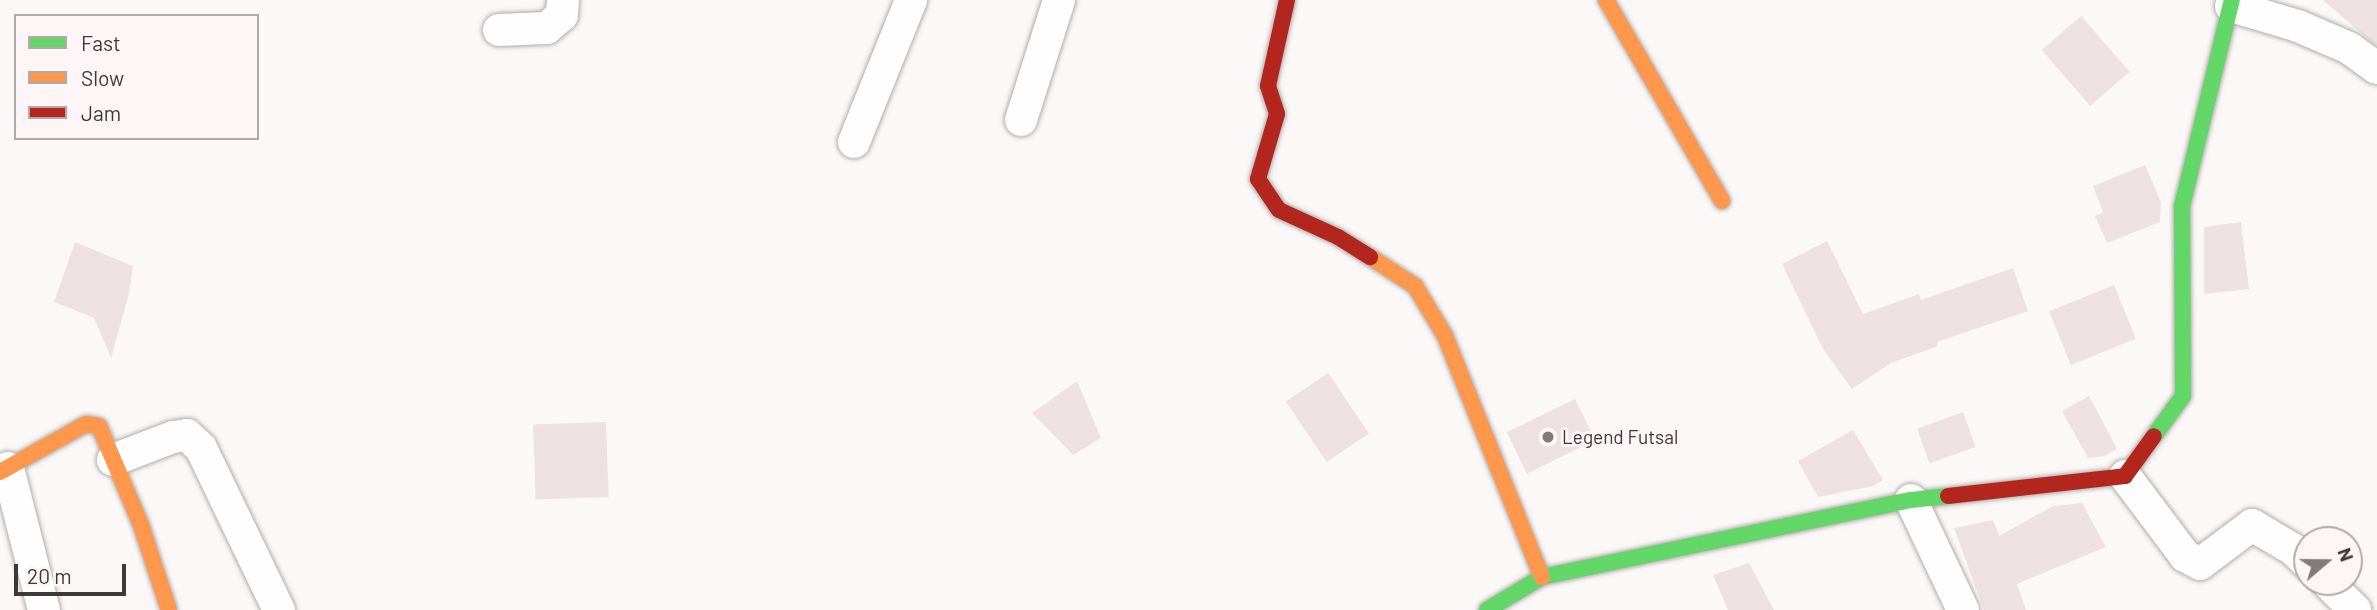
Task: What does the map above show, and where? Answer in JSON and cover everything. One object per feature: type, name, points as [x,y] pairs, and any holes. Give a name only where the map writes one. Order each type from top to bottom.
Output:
[{"type":"street","points":[[499,30],[547,28],[562,15],[564,0]]},
{"type":"street","points":[[855,142],[911,0]]},
{"type":"street","points":[[1021,121],[1059,0]]},
{"type":"street","points":[[1287,0],[1268,86],[1277,114],[1258,179],[1279,210],[1338,237],[1415,286],[1446,336],[1542,577]]},
{"type":"street","points":[[1606,0],[1722,201]]},
{"type":"street","points":[[1487,610],[1542,577],[1911,500],[2125,475],[2183,396],[2182,206],[2232,3],[2350,48],[2377,68]]},
{"type":"street","points":[[44,610],[4,470],[86,424],[99,426],[141,525],[169,610]]},
{"type":"street","points":[[113,460],[173,437],[187,435],[201,448],[279,610]]},
{"type":"street","points":[[2125,475],[2185,556],[2200,564],[2252,525],[2293,549]]},
{"type":"street","points":[[1911,500],[1963,610]]},
{"type":"street","points":[[2340,596],[2355,610]]},
{"type":"building","points":[[2323,0],[2377,0],[2377,45],[2369,40]]},
{"type":"building","points":[[2081,16],[2130,72],[2090,106],[2042,50]]},
{"type":"building","points":[[2145,165],[2161,202],[2160,222],[2107,243],[2095,216],[2103,212],[2093,186]]},
{"type":"building","points":[[2241,222],[2249,289],[2204,294],[2204,227]]},
{"type":"building","points":[[1827,241],[1863,314],[1919,294],[1921,300],[2013,268],[2028,311],[1937,342],[1938,346],[1891,363],[1852,389],[1823,349],[1782,264]]},
{"type":"building","points":[[75,242],[133,266],[129,294],[111,358],[94,318],[54,302]]},
{"type":"building","points":[[2114,285],[2136,339],[2071,365],[2049,311]]},
{"type":"building","points":[[1328,373],[1369,434],[1327,462],[1286,402]]},
{"type":"building","points":[[1077,381],[1101,438],[1073,455],[1032,413]]},
{"type":"building","points":[[2089,396],[2117,449],[2104,456],[2088,458],[2062,411]]},
{"type":"building","name":"Legend Futsal","points":[[1575,399],[1595,440],[1527,474],[1507,432]]},
{"type":"building","points":[[1963,412],[1976,447],[1930,464],[1917,429]]},
{"type":"building","points":[[606,422],[609,497],[536,500],[533,425]]},
{"type":"building","points":[[1853,430],[1883,480],[1873,486],[1818,497],[1798,461]]},
{"type":"building","points":[[2082,503],[2106,547],[2017,584],[2026,610],[1984,610],[1954,528],[1993,520],[1999,536],[2053,506]]},
{"type":"building","points":[[1749,563],[1774,610],[1728,610],[1713,575]]},
{"type":"traffic: fast","points":[[2154,436],[2183,396],[2182,206],[2232,0]]},
{"type":"traffic: fast","points":[[1487,610],[1542,577],[1911,500],[1948,496]]},
{"type":"traffic: slow","points":[[1606,0],[1722,201]]},
{"type":"traffic: slow","points":[[1370,257],[1415,286],[1445,336],[1542,577]]},
{"type":"traffic: slow","points":[[0,472],[86,424],[99,426],[141,525],[169,610]]},
{"type":"traffic: jam","points":[[1287,0],[1268,86],[1277,114],[1258,179],[1279,210],[1338,237],[1370,257]]},
{"type":"traffic: jam","points":[[1948,496],[2125,476],[2154,436]]},
{"type":"place","name":"Legend Futsal","points":[[1548,437]]}]
